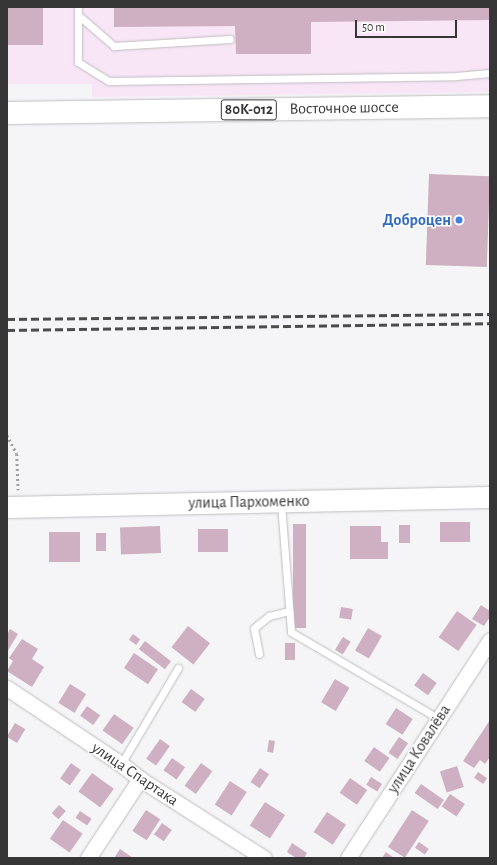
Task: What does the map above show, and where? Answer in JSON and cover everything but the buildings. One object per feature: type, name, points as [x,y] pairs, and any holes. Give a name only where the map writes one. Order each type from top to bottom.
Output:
[{"type":"main road","name":"Восточное шоссе","points":[[7,113],[490,106]]},
{"type":"main road","name":"улица Пархоменко","points":[[12,507],[490,497]]},
{"type":"street","name":"улица Ковалёва","points":[[348,858],[490,640]]},
{"type":"street","name":"улица Спартака","points":[[7,688],[121,764],[140,779],[264,858]]},
{"type":"street","points":[[88,858],[140,779]]},
{"type":"lane","points":[[78,7],[78,62],[110,81],[456,76],[490,73]]},
{"type":"lane","points":[[78,15],[114,46],[230,39]]},
{"type":"lane","points":[[281,502],[291,632],[439,719]]},
{"type":"lane","points":[[259,654],[254,628],[269,616],[289,611]]},
{"type":"lane","points":[[121,764],[178,668]]},
{"type":"path","points":[[7,435],[17,454],[12,507]]},
{"type":"shaded area","points":[[7,7],[490,7],[490,92],[92,97],[92,84],[7,84]]},
{"type":"railway","points":[[7,319],[490,314]]},
{"type":"railway","points":[[7,330],[490,323]]},
{"type":"place","name":"Доброцен","points":[[459,220]]}]
